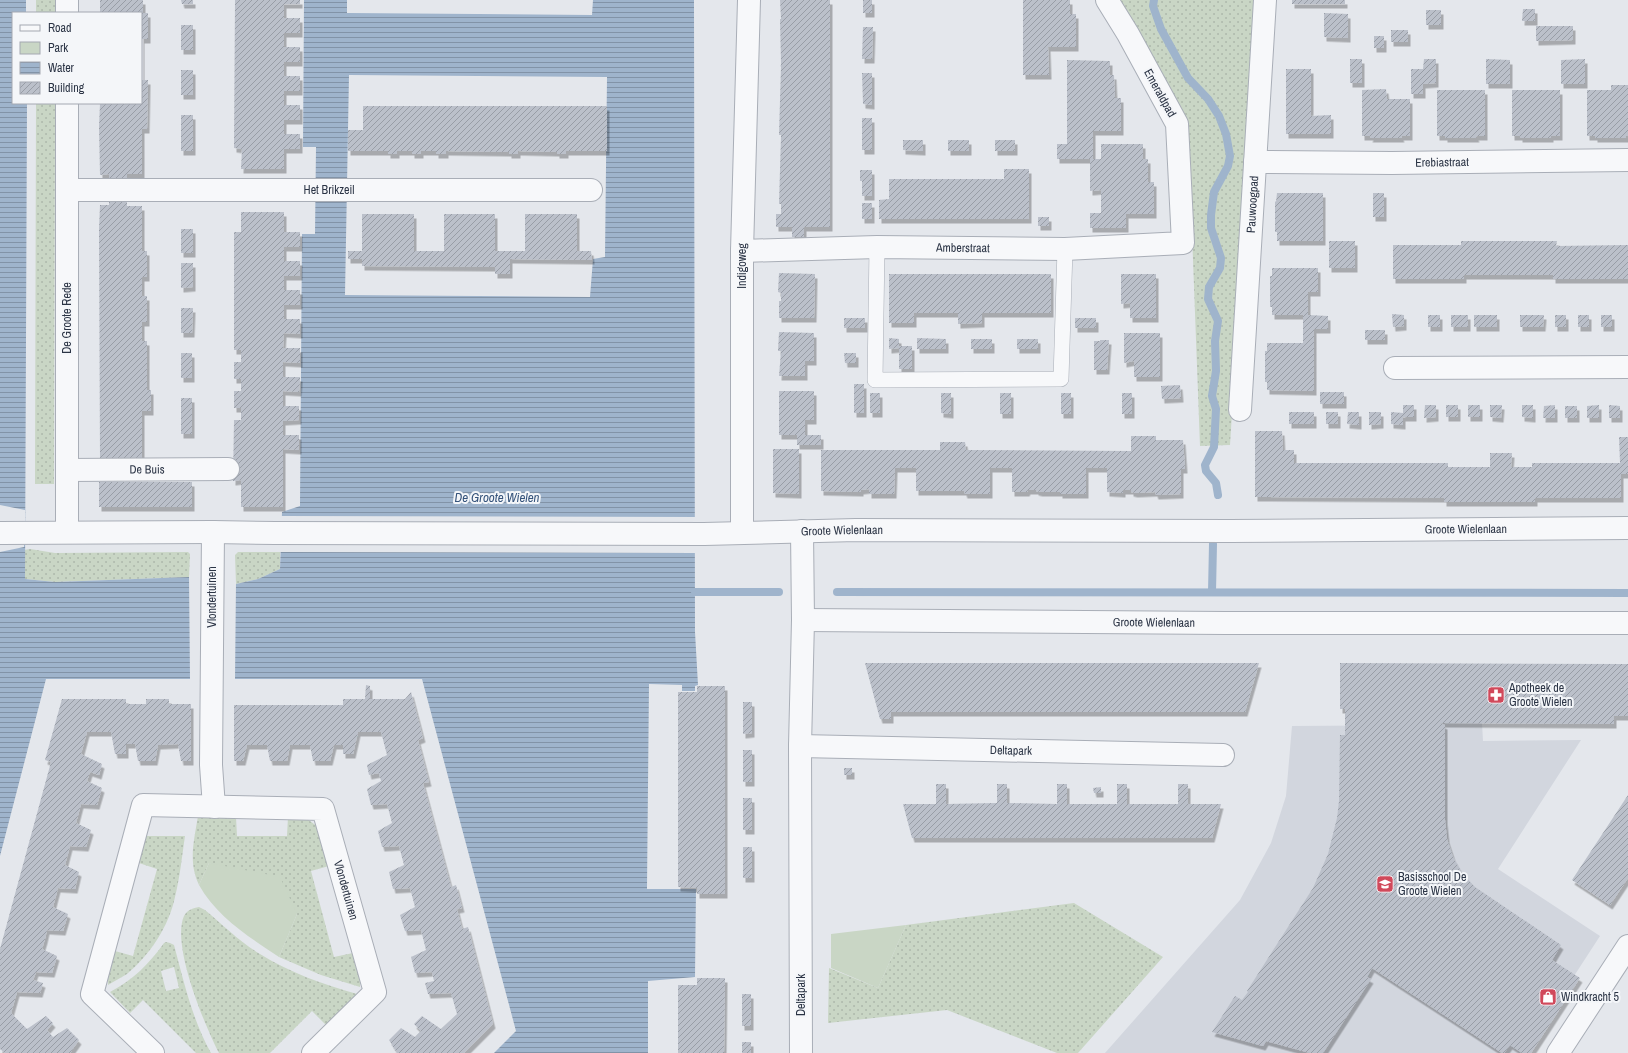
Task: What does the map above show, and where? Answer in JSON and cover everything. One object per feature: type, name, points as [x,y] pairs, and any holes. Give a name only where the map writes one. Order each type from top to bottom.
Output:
[{"type":"street","points":[[67,0],[67,12]]},
{"type":"street","name":"Indigoweg","points":[[742,532],[742,251],[749,0]]},
{"type":"street","name":"Emeraldpad","points":[[1107,0],[1128,34],[1177,124],[1183,243]]},
{"type":"street","name":"Pauwoogpad","points":[[1240,410],[1265,0]]},
{"type":"street","name":"De Groote Rede","points":[[67,104],[67,532]]},
{"type":"street","name":"Erebiastraat","points":[[1255,162],[1392,163],[1628,160]]},
{"type":"street","name":"Het Brikzeil","points":[[67,190],[591,190]]},
{"type":"street","name":"Amberstraat","points":[[742,251],[877,247],[1065,248],[1183,243]]},
{"type":"street","points":[[1395,368],[1628,367]]},
{"type":"street","name":"De Buis","points":[[67,470],[228,469]]},
{"type":"street","name":"Groote Wielenlaan","points":[[1628,528],[1230,531],[802,531],[802,620],[1248,623],[1628,623]]},
{"type":"street","points":[[0,533],[213,532],[275,534],[704,534],[802,531]]},
{"type":"street","name":"Vlondertuinen","points":[[213,532],[211,765],[214,807]]},
{"type":"street","name":"Deltapark","points":[[801,1053],[800,746],[802,620]]},
{"type":"street","name":"Deltapark","points":[[800,746],[1223,755]]},
{"type":"street","name":"Vlondertuinen","points":[[153,1053],[92,994],[143,805],[323,810],[375,992],[313,1053]]},
{"type":"street","points":[[1558,1053],[1628,946]]},
{"type":"lane","points":[[877,247],[875,380],[1061,378],[1065,248]]},
{"type":"shaded area","name":"Basisschool De Groote Wielen","points":[[1440,723],[1482,723],[1483,741],[1581,740],[1498,869],[1600,936],[1524,1053],[1105,1053],[1240,900],[1271,843],[1286,796],[1292,726],[1440,725]]},
{"type":"green space","points":[[36,0],[56,0],[56,12],[36,12]]},
{"type":"green space","points":[[1120,0],[1258,0],[1230,445],[1200,446],[1188,127]]},
{"type":"green space","points":[[36,104],[55,104],[54,484],[35,484]]},
{"type":"green space","points":[[30,549],[55,553],[188,552],[190,554],[189,577],[55,582],[25,579],[24,550]]},
{"type":"green space","points":[[238,552],[280,552],[280,569],[258,579],[236,584],[235,555]]},
{"type":"green space","points":[[198,816],[236,817],[237,836],[287,836],[288,817],[306,818],[318,827],[329,866],[311,871],[334,957],[353,953],[360,980],[360,987],[321,975],[279,957],[297,914],[209,863],[199,885],[193,860]]},
{"type":"green space","points":[[146,836],[185,836],[180,874],[175,897],[168,919],[151,949],[127,974],[108,985],[108,979],[115,951],[133,956],[157,869],[139,863]]},
{"type":"green space","points":[[209,863],[280,877],[297,914],[279,957],[234,926],[206,896],[199,885]]},
{"type":"green space","points":[[1074,903],[1163,957],[1078,1053],[1057,1053],[947,1010],[828,1023],[829,968],[878,988],[906,925]]},
{"type":"green space","points":[[199,907],[205,910],[246,944],[271,961],[307,977],[357,994],[326,1025],[312,1011],[270,1053],[219,1053],[191,985],[182,946],[181,929],[184,916],[190,910]]},
{"type":"green space","points":[[906,925],[878,988],[831,968],[831,934]]},
{"type":"green space","points":[[166,942],[174,945],[194,1014],[204,1040],[211,1053],[196,1053],[143,1000],[130,1013],[110,992],[140,971]],"holes":[[[174,967],[179,988],[166,991],[161,971]]]},
{"type":"water","name":"De Groote Wielen","points":[[0,0],[26,0],[26,12],[12,12],[12,104],[27,104],[25,579],[55,582],[189,577],[236,584],[258,579],[280,569],[282,512],[300,506],[302,234],[315,234],[316,147],[303,147],[304,0],[347,0],[347,13],[592,15],[593,0],[694,0],[695,632],[698,685],[695,686],[695,691],[682,691],[682,685],[649,684],[647,889],[696,889],[695,977],[648,981],[648,1053],[494,1053],[516,1031],[422,679],[46,679],[0,856]],"holes":[[[349,75],[607,77],[605,257],[593,259],[590,297],[345,295]]]},
{"type":"pier","points":[[0,505],[25,510],[25,522],[27,522],[26,544],[24,547],[0,552]]},
{"type":"pier","points":[[280,516],[697,517],[697,553],[278,552]]},
{"type":"pier","points":[[189,575],[236,582],[235,680],[190,680]]},
{"type":"building","points":[[100,0],[143,0],[143,13],[148,13],[148,39],[142,39],[142,12],[100,12]]},
{"type":"building","points":[[181,0],[193,0],[193,4],[182,4]]},
{"type":"building","points":[[235,0],[300,0],[300,4],[284,4],[284,18],[300,18],[300,33],[284,33],[284,47],[300,47],[300,62],[284,62],[284,76],[300,76],[300,91],[284,91],[284,105],[300,105],[300,120],[284,120],[284,134],[300,134],[300,149],[284,149],[284,169],[241,169],[242,149],[234,148]]},
{"type":"building","points":[[780,0],[830,0],[830,227],[804,227],[804,237],[792,237],[792,227],[776,227],[776,214],[781,214],[781,204],[779,204],[781,135],[779,135],[781,66],[780,67]]},
{"type":"building","points":[[863,0],[872,0],[872,13],[863,13]]},
{"type":"building","points":[[1023,0],[1070,0],[1070,14],[1076,14],[1076,47],[1048,47],[1049,75],[1023,75]]},
{"type":"building","points":[[1292,0],[1345,0],[1345,4],[1292,4]]},
{"type":"building","points":[[1523,9],[1535,9],[1535,21],[1522,21]]},
{"type":"building","points":[[1426,10],[1441,10],[1441,25],[1426,25]]},
{"type":"building","points":[[1324,13],[1348,14],[1348,38],[1324,37]]},
{"type":"building","points":[[181,25],[193,25],[193,50],[181,50]]},
{"type":"building","points":[[1536,26],[1573,26],[1573,40],[1536,41]]},
{"type":"building","points":[[863,27],[873,27],[872,59],[862,59]]},
{"type":"building","points":[[1391,30],[1408,30],[1408,42],[1391,42]]},
{"type":"building","points":[[1374,36],[1384,36],[1384,48],[1374,48]]},
{"type":"building","points":[[1350,59],[1362,59],[1362,83],[1350,83]]},
{"type":"building","points":[[1424,59],[1436,59],[1436,83],[1423,84],[1423,94],[1411,94],[1411,69],[1423,69]]},
{"type":"building","points":[[1486,59],[1510,60],[1510,84],[1486,84]]},
{"type":"building","points":[[1585,59],[1585,84],[1561,84],[1561,60]]},
{"type":"building","points":[[1067,60],[1110,61],[1110,75],[1114,75],[1115,98],[1121,98],[1121,131],[1093,131],[1093,159],[1101,159],[1101,144],[1143,144],[1143,159],[1148,159],[1148,182],[1154,182],[1154,214],[1126,214],[1126,228],[1090,228],[1090,213],[1101,213],[1101,190],[1090,191],[1090,159],[1057,159],[1057,144],[1067,144]]},
{"type":"building","points":[[1286,69],[1311,69],[1311,116],[1331,115],[1331,134],[1286,134]]},
{"type":"building","points":[[181,70],[193,70],[193,95],[181,95]]},
{"type":"building","points":[[862,73],[872,73],[872,105],[863,104]]},
{"type":"building","points":[[142,80],[148,80],[147,129],[142,129],[142,174],[127,174],[127,178],[109,178],[109,174],[100,175],[100,104],[142,104]]},
{"type":"building","points":[[1611,85],[1628,85],[1628,136],[1626,136],[1626,138],[1595,138],[1595,136],[1587,136],[1587,90],[1611,90]]},
{"type":"building","points":[[1386,89],[1387,99],[1410,99],[1410,136],[1401,136],[1402,138],[1370,138],[1371,136],[1362,136],[1362,90]]},
{"type":"building","points":[[1437,90],[1485,90],[1485,136],[1476,136],[1477,138],[1445,138],[1445,136],[1437,136]]},
{"type":"building","points":[[1512,90],[1560,90],[1560,136],[1551,136],[1551,138],[1520,138],[1520,136],[1512,136]]},
{"type":"building","points":[[363,106],[607,106],[607,151],[566,151],[566,154],[557,154],[557,152],[518,151],[518,154],[509,154],[509,152],[446,151],[446,154],[436,154],[436,151],[421,151],[421,154],[412,154],[412,151],[397,151],[397,154],[388,154],[388,151],[348,151],[348,130],[363,130]]},
{"type":"building","points":[[181,115],[193,115],[193,151],[181,151]]},
{"type":"building","points":[[862,118],[872,118],[872,150],[862,150]]},
{"type":"building","points":[[903,140],[923,140],[923,151],[903,150]]},
{"type":"building","points":[[948,140],[969,140],[969,151],[948,151]]},
{"type":"building","points":[[995,140],[1015,140],[1015,151],[995,151]]},
{"type":"building","points":[[1004,169],[1029,169],[1029,219],[879,219],[879,200],[889,199],[889,179],[1004,179]]},
{"type":"building","points":[[860,170],[872,170],[872,196],[862,196]]},
{"type":"building","points":[[1277,193],[1323,193],[1323,241],[1277,241],[1277,232],[1275,232],[1275,201],[1276,202]]},
{"type":"building","points":[[1373,193],[1384,193],[1384,217],[1373,217]]},
{"type":"building","points":[[109,202],[127,202],[127,206],[142,206],[142,251],[147,251],[147,277],[142,277],[142,296],[147,296],[147,322],[142,322],[142,341],[147,341],[147,390],[151,390],[151,411],[142,411],[142,458],[126,458],[126,461],[108,461],[108,458],[100,458],[99,229],[100,205],[109,205]]},
{"type":"building","points":[[862,203],[872,203],[872,219],[862,219]]},
{"type":"building","points":[[241,212],[284,212],[284,232],[300,232],[300,247],[284,247],[284,261],[300,261],[300,276],[284,276],[284,290],[300,290],[300,305],[284,305],[284,319],[300,319],[300,334],[284,333],[283,348],[300,348],[300,363],[283,362],[283,377],[300,377],[300,379],[299,392],[283,391],[283,406],[299,406],[299,420],[283,421],[283,435],[299,435],[299,450],[283,449],[283,507],[241,507],[241,480],[233,481],[234,420],[241,420],[241,408],[234,408],[234,391],[241,391],[241,379],[234,379],[234,362],[241,362],[241,350],[234,350],[234,232],[241,232]]},
{"type":"building","points":[[362,214],[414,214],[414,251],[444,251],[444,214],[495,214],[495,251],[525,251],[525,214],[577,214],[577,251],[591,251],[592,260],[510,259],[510,274],[495,274],[495,267],[362,266],[362,259],[348,259],[348,251],[362,251]]},
{"type":"building","points":[[1038,217],[1049,217],[1049,226],[1038,226]]},
{"type":"building","points":[[181,229],[193,229],[193,253],[181,253]]},
{"type":"building","points":[[1329,241],[1355,241],[1355,268],[1329,268]]},
{"type":"building","points":[[1461,241],[1557,241],[1556,246],[1628,245],[1628,279],[1553,279],[1553,275],[1464,275],[1464,279],[1393,279],[1393,245],[1461,245]]},
{"type":"building","points":[[181,263],[193,263],[193,287],[181,288]]},
{"type":"building","points":[[1272,268],[1318,268],[1318,292],[1308,292],[1308,315],[1328,316],[1328,329],[1314,329],[1314,391],[1267,390],[1267,382],[1265,382],[1265,351],[1267,351],[1267,343],[1303,343],[1303,315],[1272,315],[1272,307],[1270,307],[1270,276],[1272,276]]},
{"type":"building","points":[[779,273],[815,274],[814,318],[779,318],[779,301],[781,301],[781,293],[778,292]]},
{"type":"building","points":[[889,274],[1051,274],[1051,313],[982,313],[982,323],[958,324],[958,313],[914,313],[914,323],[889,323]]},
{"type":"building","points":[[1121,274],[1156,274],[1156,318],[1130,318],[1130,303],[1121,304]]},
{"type":"building","points":[[181,308],[193,308],[192,333],[181,333]]},
{"type":"building","points":[[1392,314],[1404,315],[1404,326],[1393,327]]},
{"type":"building","points":[[1428,315],[1440,315],[1440,327],[1428,327]]},
{"type":"building","points":[[1451,315],[1468,315],[1468,327],[1451,327]]},
{"type":"building","points":[[1474,315],[1497,315],[1497,327],[1474,327]]},
{"type":"building","points":[[1520,315],[1544,315],[1543,327],[1520,327]]},
{"type":"building","points":[[1555,315],[1566,315],[1566,327],[1555,327]]},
{"type":"building","points":[[1578,315],[1589,315],[1589,327],[1578,327]]},
{"type":"building","points":[[1601,315],[1612,315],[1612,327],[1601,327]]},
{"type":"building","points":[[844,318],[865,318],[865,328],[844,328]]},
{"type":"building","points":[[1075,318],[1096,318],[1096,328],[1075,328]]},
{"type":"building","points":[[1365,330],[1385,330],[1385,340],[1365,340]]},
{"type":"building","points":[[779,332],[814,333],[814,361],[805,361],[805,376],[779,376],[781,351],[778,351]]},
{"type":"building","points":[[1124,333],[1160,333],[1160,377],[1134,377],[1134,361],[1124,363]]},
{"type":"building","points":[[889,338],[899,339],[899,346],[912,346],[912,369],[899,369],[899,348],[889,349]]},
{"type":"building","points":[[917,338],[946,339],[946,349],[917,349]]},
{"type":"building","points":[[971,339],[992,339],[992,349],[971,349]]},
{"type":"building","points":[[1017,339],[1038,339],[1038,349],[1017,349]]},
{"type":"building","points":[[1109,340],[1107,370],[1094,370],[1094,341]]},
{"type":"building","points":[[181,353],[192,353],[192,378],[181,378]]},
{"type":"building","points":[[844,353],[856,353],[856,363],[845,363]]},
{"type":"building","points":[[854,384],[864,384],[864,413],[854,413]]},
{"type":"building","points":[[1180,385],[1181,398],[1162,399],[1161,386]]},
{"type":"building","points":[[779,391],[814,391],[814,420],[805,420],[805,435],[821,435],[821,445],[797,445],[797,435],[779,435]]},
{"type":"building","points":[[1320,392],[1344,392],[1344,404],[1320,404]]},
{"type":"building","points":[[870,393],[880,393],[880,413],[870,413]]},
{"type":"building","points":[[941,393],[951,393],[951,414],[941,413]]},
{"type":"building","points":[[1000,393],[1011,393],[1011,414],[1000,414]]},
{"type":"building","points":[[1061,393],[1071,393],[1071,414],[1061,414]]},
{"type":"building","points":[[1122,393],[1132,393],[1132,414],[1122,414]]},
{"type":"building","points":[[181,398],[192,398],[192,434],[181,434]]},
{"type":"building","points":[[1403,405],[1414,405],[1414,417],[1403,417],[1403,425],[1391,424],[1391,412],[1403,413]]},
{"type":"building","points":[[1425,405],[1436,405],[1436,417],[1424,418]]},
{"type":"building","points":[[1446,405],[1458,405],[1458,417],[1446,417]]},
{"type":"building","points":[[1468,405],[1480,405],[1480,417],[1468,417]]},
{"type":"building","points":[[1490,405],[1502,405],[1501,418],[1490,417]]},
{"type":"building","points":[[1522,405],[1533,405],[1533,418],[1522,417]]},
{"type":"building","points":[[1555,405],[1555,418],[1543,418],[1544,406]]},
{"type":"building","points":[[1599,405],[1599,418],[1587,418],[1587,406]]},
{"type":"building","points":[[1609,405],[1620,406],[1620,418],[1609,418]]},
{"type":"building","points":[[1565,406],[1577,406],[1577,418],[1565,418]]},
{"type":"building","points":[[1289,412],[1314,412],[1314,424],[1289,424]]},
{"type":"building","points":[[1326,412],[1338,412],[1338,424],[1326,424]]},
{"type":"building","points":[[1348,412],[1359,412],[1359,425],[1347,424]]},
{"type":"building","points":[[1369,412],[1381,412],[1381,424],[1369,425]]},
{"type":"building","points":[[1255,431],[1282,431],[1283,450],[1294,450],[1294,463],[1448,463],[1448,467],[1490,467],[1490,453],[1512,453],[1511,467],[1532,467],[1532,463],[1620,463],[1619,437],[1628,437],[1628,474],[1621,474],[1621,498],[1535,498],[1535,502],[1444,502],[1444,498],[1255,497]]},
{"type":"building","points":[[1131,436],[1156,436],[1156,440],[1183,440],[1185,469],[1181,469],[1181,494],[1156,495],[1155,492],[1135,493],[1131,492],[1131,490],[1123,490],[1123,493],[1107,492],[1107,468],[1086,468],[1086,494],[1060,494],[1060,492],[1040,492],[1036,490],[1028,490],[1027,492],[1012,492],[1012,468],[990,468],[990,494],[965,494],[964,491],[916,491],[916,468],[895,468],[894,494],[869,494],[869,489],[861,490],[861,492],[821,491],[821,450],[940,450],[940,442],[965,442],[966,450],[1131,451]]},
{"type":"building","points":[[773,449],[799,449],[799,494],[773,493]]},
{"type":"building","points":[[99,482],[192,482],[192,507],[99,507]]},
{"type":"building","points":[[865,663],[1259,663],[1245,712],[891,712],[891,719],[880,719]]},
{"type":"building","points":[[1340,663],[1628,664],[1628,716],[1614,716],[1614,724],[1440,723],[1445,725],[1445,820],[1447,839],[1453,857],[1462,873],[1475,887],[1561,945],[1552,960],[1580,978],[1531,1053],[1522,1053],[1510,1045],[1504,1053],[1502,1053],[1372,968],[1367,977],[1371,979],[1323,1053],[1310,1053],[1266,1041],[1263,1046],[1212,1032],[1235,996],[1242,1000],[1248,992],[1247,991],[1313,888],[1328,854],[1337,818],[1339,801],[1340,735],[1345,735],[1345,709],[1340,709]]},
{"type":"building","points":[[366,685],[370,686],[370,699],[405,699],[411,692],[423,738],[418,740],[429,782],[423,783],[451,887],[456,885],[462,908],[457,909],[462,929],[468,927],[493,1024],[464,1053],[397,1053],[389,1040],[401,1028],[415,1037],[421,1031],[414,1024],[422,1016],[441,1029],[457,1014],[451,993],[428,994],[425,983],[434,981],[432,972],[415,973],[411,957],[426,950],[421,930],[405,931],[400,915],[415,907],[410,888],[393,889],[389,872],[404,865],[399,846],[382,847],[378,831],[392,823],[387,804],[371,805],[367,789],[381,781],[379,773],[369,775],[367,765],[387,755],[381,732],[358,732],[353,754],[343,754],[343,745],[334,745],[330,761],[313,761],[310,745],[290,745],[287,761],[270,761],[267,745],[247,745],[243,761],[234,761],[234,705],[343,705],[343,699],[365,699]]},
{"type":"building","points":[[697,686],[725,686],[725,894],[697,894],[697,888],[678,887],[678,692],[697,692]]},
{"type":"building","points":[[62,699],[126,699],[126,704],[146,704],[146,699],[169,699],[169,704],[191,704],[191,761],[181,761],[178,744],[158,745],[155,761],[138,761],[135,744],[126,744],[126,754],[115,754],[111,732],[87,732],[81,754],[102,764],[99,775],[90,772],[87,781],[102,788],[97,805],[81,804],[76,823],[91,830],[86,847],[70,846],[65,865],[79,872],[75,889],[58,888],[53,907],[68,914],[63,931],[47,930],[42,949],[57,956],[52,973],[36,972],[33,980],[43,983],[40,993],[17,992],[11,1013],[27,1029],[46,1016],[53,1023],[47,1030],[53,1037],[67,1028],[79,1040],[70,1053],[5,1053],[0,1049],[0,949],[51,762],[45,760]]},
{"type":"building","points":[[743,702],[752,702],[752,733],[743,734]]},
{"type":"building","points":[[743,750],[752,750],[752,782],[743,782]]},
{"type":"building","points":[[844,768],[852,768],[852,775],[844,775]]},
{"type":"building","points":[[936,784],[946,784],[946,804],[997,803],[997,784],[1007,784],[1007,803],[1057,804],[1057,784],[1067,784],[1067,804],[1117,804],[1117,784],[1127,784],[1127,804],[1178,804],[1178,784],[1188,784],[1188,804],[1221,804],[1212,838],[912,838],[903,804],[936,804]]},
{"type":"building","points":[[1101,787],[1101,793],[1094,793],[1093,788]]},
{"type":"building","points":[[1628,795],[1628,878],[1610,905],[1572,880]]},
{"type":"building","points":[[743,798],[752,798],[752,830],[743,830]]},
{"type":"building","points":[[743,847],[752,847],[752,878],[743,878]]},
{"type":"building","points":[[697,978],[725,978],[724,1053],[678,1053],[678,985],[697,985]]},
{"type":"building","points":[[742,994],[751,994],[751,1026],[742,1026]]},
{"type":"building","points":[[742,1042],[751,1042],[751,1053],[742,1053]]},
{"type":"waterway","points":[[1154,0],[1153,6],[1161,29],[1188,78],[1208,99],[1219,116],[1226,134],[1230,156],[1228,166],[1214,192],[1211,228],[1221,258],[1220,268],[1209,287],[1208,299],[1218,321],[1215,341],[1216,371],[1212,396],[1216,409],[1214,447],[1205,465],[1206,471],[1216,483],[1218,495]]},
{"type":"waterway","points":[[1212,592],[1213,544]]},
{"type":"waterway","points":[[695,592],[779,592]]},
{"type":"waterway","points":[[837,592],[1628,593]]},
{"type":"place","name":"Apotheek de Groote Wielen","points":[[1496,695]]},
{"type":"place","name":"Basisschool De Groote Wielen","points":[[1385,884]]},
{"type":"place","name":"Windkracht 5","points":[[1548,997]]}]
